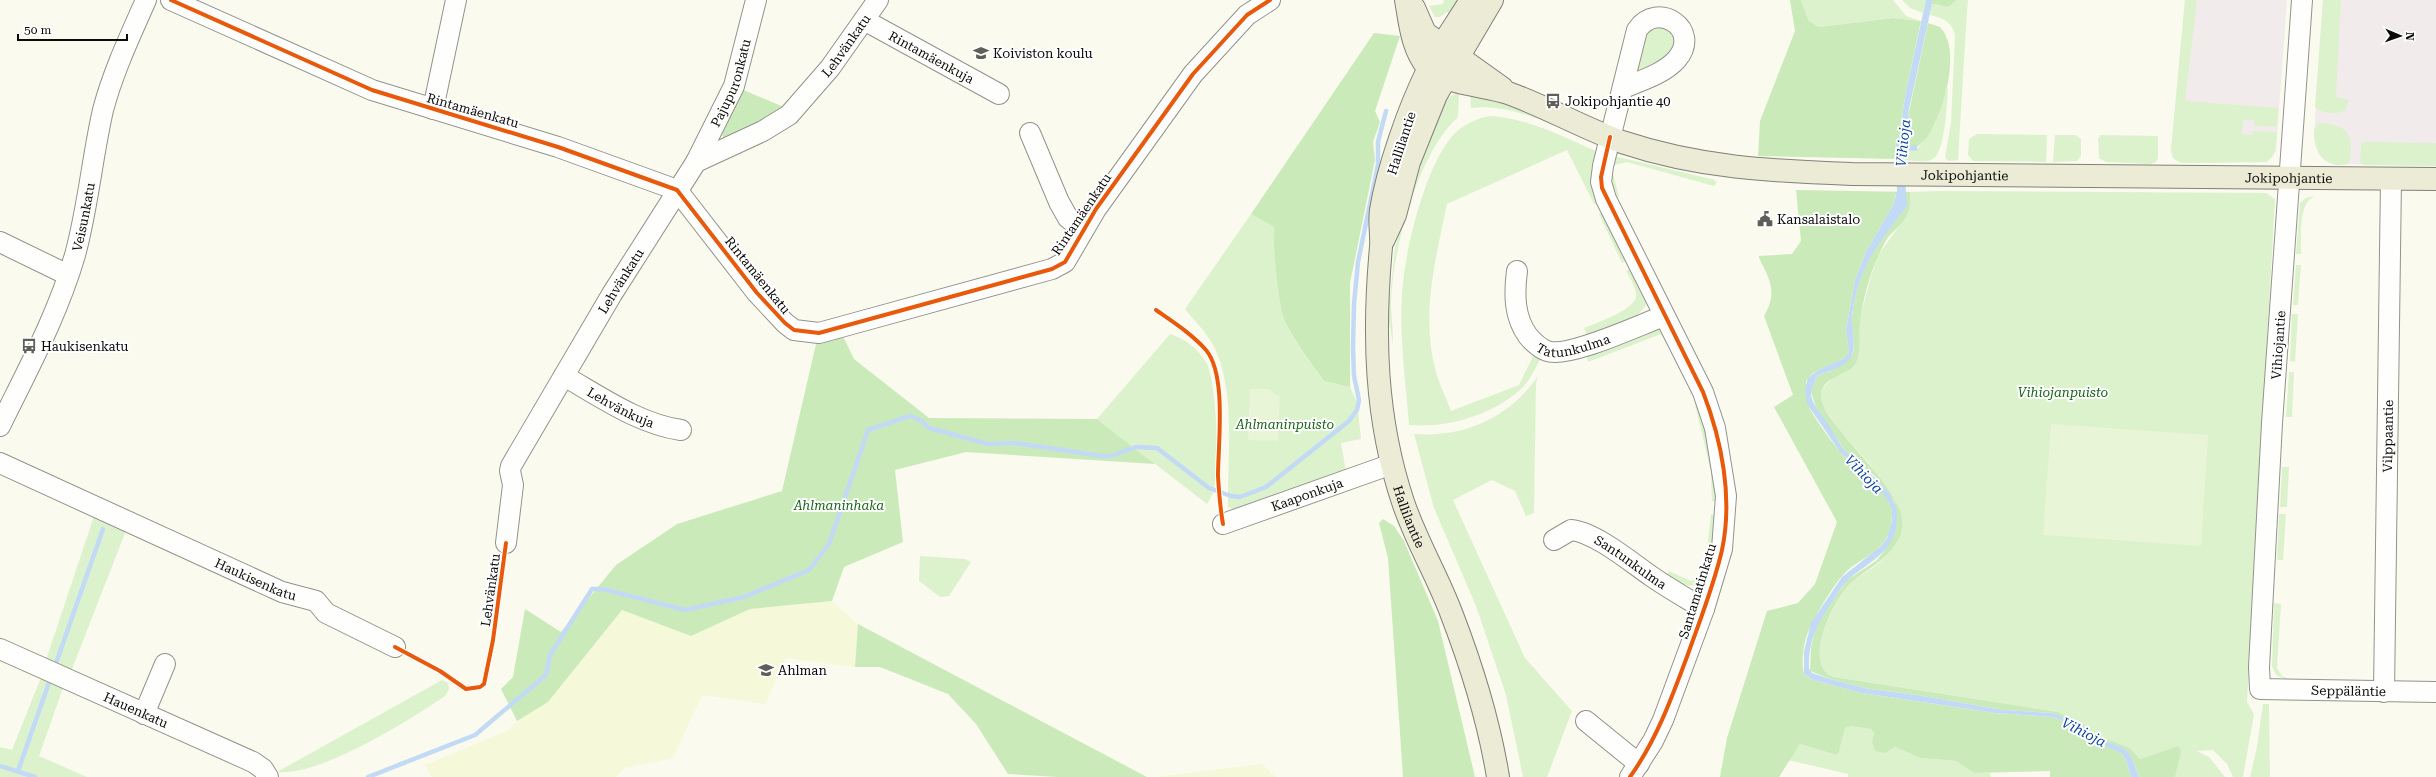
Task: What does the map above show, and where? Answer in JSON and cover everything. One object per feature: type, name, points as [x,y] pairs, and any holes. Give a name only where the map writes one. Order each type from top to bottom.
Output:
[{"type":"main road","points":[[1406,0],[1412,39],[1437,74]]},
{"type":"main road","name":"Jokipohjantie","points":[[1410,0],[1425,33],[1508,92]]},
{"type":"main road","points":[[1450,52],[1471,0]]},
{"type":"main road","points":[[1450,52],[1492,0]]},
{"type":"main road","name":"Hallilantie","points":[[1450,52],[1400,141],[1380,211],[1381,246],[1376,304],[1377,366],[1384,432],[1392,464],[1404,503],[1452,614],[1478,688],[1494,751],[1498,777]]},
{"type":"main road","name":"Jokipohjantie","points":[[1437,74],[1508,92],[1610,137],[1684,159],[1757,170],[1917,175],[2436,179]]},
{"type":"street","name":"Veisunkatu","points":[[0,426],[52,314],[68,275],[79,236],[104,109],[113,78],[146,0]]},
{"type":"street","name":"Rintamäenkatu","points":[[171,0],[372,90],[558,146],[677,190],[757,293],[785,323],[794,330],[811,334],[851,325],[1052,269],[1065,262],[1083,230],[1193,74],[1247,15],[1270,0]]},
{"type":"street","points":[[432,109],[456,0]]},
{"type":"street","name":"Pajupuronkatu","points":[[696,162],[734,86],[756,0]]},
{"type":"street","name":"Lehvänkatu","points":[[506,543],[513,485],[510,471],[511,466],[677,190],[696,162],[783,119],[797,107],[830,68],[878,0]]},
{"type":"street","name":"Vihiojantie","points":[[2260,689],[2259,667],[2272,423],[2302,0]]},
{"type":"street","name":"Rintamäenkuja","points":[[864,20],[999,94]]},
{"type":"street","name":"Santamatinkatu","points":[[1586,721],[1635,770],[1663,720],[1704,609],[1722,549],[1725,515],[1724,477],[1715,428],[1708,405],[1696,375],[1664,316],[1602,188],[1601,177],[1623,88]]},
{"type":"street","points":[[1030,134],[1059,202],[1068,218],[1083,230]]},
{"type":"street","name":"Vilppaantie","points":[[2384,692],[2391,179]]},
{"type":"street","points":[[0,242],[68,275]]},
{"type":"street","name":"Tatunkulma","points":[[1517,271],[1514,292],[1523,330],[1533,343],[1548,352],[1576,350],[1664,316]]},
{"type":"street","name":"Lehvänkuja","points":[[564,376],[649,422],[664,428],[681,430]]},
{"type":"street","name":"Haukisenkatu","points":[[0,463],[282,592],[316,601],[326,613],[395,648]]},
{"type":"street","name":"Kaaponkuja","points":[[1223,524],[1392,464]]},
{"type":"street","name":"Santunkulma","points":[[1554,540],[1571,530],[1586,535],[1622,554],[1652,576],[1704,609]]},
{"type":"street","name":"Hauenkatu","points":[[0,649],[253,762],[263,770],[268,777]]},
{"type":"street","points":[[144,714],[165,664]]},
{"type":"street","name":"Seppäläntie","points":[[2260,689],[2436,692]]},
{"type":"shaded area","points":[[2185,0],[2287,0],[2276,151],[2266,162],[2181,163],[2173,158],[2171,150]]},
{"type":"shaded area","points":[[2323,0],[2436,0],[2436,166],[2334,164],[2323,159],[2318,153],[2314,137]]},
{"type":"green space","points":[[1444,0],[1461,0],[1452,15],[1447,12],[1440,17],[1435,17],[1429,6],[1443,4]]},
{"type":"green space","points":[[1790,0],[1801,0],[1809,21],[1819,27],[1893,18],[1921,21],[1905,96],[1900,134],[1896,141],[1895,159],[1758,156],[1760,121],[1795,31]]},
{"type":"green space","points":[[1801,0],[1893,0],[1906,16],[1921,21],[1893,18],[1819,27],[1809,21]]},
{"type":"green space","points":[[1902,0],[1926,0],[1923,13],[1910,8]]},
{"type":"green space","points":[[1932,0],[1957,0],[1948,7],[1932,4]]},
{"type":"green space","points":[[1957,0],[1968,0],[1958,160],[1948,161],[1945,157],[1951,123],[1955,35],[1952,26],[1949,23],[1930,15],[1932,4],[1945,6]]},
{"type":"green space","points":[[2185,0],[2197,0],[2185,101],[2278,108],[2277,127],[2254,126],[2254,120],[2243,120],[2242,134],[2253,135],[2253,131],[2277,132],[2274,153],[2266,162],[2181,163],[2173,158],[2171,150]]},
{"type":"green space","points":[[2323,0],[2341,0],[2336,97],[2349,100],[2346,109],[2335,113],[2322,111],[2315,107]]},
{"type":"green space","points":[[1928,23],[1940,27],[1946,37],[1950,50],[1948,80],[1941,110],[1930,133],[1917,147],[1905,146],[1906,126]]},
{"type":"green space","points":[[1645,26],[1671,27],[1675,43],[1669,54],[1635,77]]},
{"type":"green space","points":[[1374,33],[1400,36],[1375,111],[1380,122],[1373,142],[1375,160],[1350,283],[1350,387],[1324,381],[1290,332],[1283,317],[1279,292],[1274,247],[1274,227],[1251,214]]},
{"type":"green space","points":[[1948,86],[1943,138],[1936,156],[1928,161],[1903,160],[1903,150],[1916,151],[1935,124]]},
{"type":"green space","points":[[741,89],[784,107],[728,142],[719,132]]},
{"type":"green space","points":[[1459,91],[1458,117],[1443,134],[1430,155],[1419,179],[1401,233],[1392,286],[1391,308],[1393,345],[1388,316],[1395,248],[1416,173],[1445,100]]},
{"type":"green space","points":[[1470,91],[1512,106],[1548,122],[1501,109],[1481,107],[1471,108]]},
{"type":"green space","points":[[1490,116],[1518,120],[1531,124],[1598,152],[1599,202],[1594,204],[1567,150],[1447,204],[1432,285],[1429,327],[1436,373],[1451,411],[1519,385],[1535,352],[1542,356],[1533,374],[1524,386],[1496,406],[1482,413],[1453,422],[1409,425],[1402,344],[1401,311],[1407,256],[1418,210],[1434,165],[1444,147],[1455,133],[1463,127],[1471,122]]},
{"type":"green space","points":[[2320,123],[2338,126],[2342,128],[2349,136],[2351,148],[2350,160],[2348,164],[2332,164],[2322,157],[2318,151],[2314,137],[2314,130]]},
{"type":"green space","points":[[1977,134],[2047,135],[2046,162],[1973,161],[1968,155],[1969,139]]},
{"type":"green space","points":[[2055,135],[2076,135],[2081,139],[2081,156],[2077,161],[2053,162]]},
{"type":"green space","points":[[2101,135],[2158,136],[2158,158],[2156,162],[2150,164],[2106,162],[2099,158],[2098,138]]},
{"type":"green space","points":[[2364,142],[2436,143],[2436,166],[2363,165],[2360,162],[2361,145]]},
{"type":"green space","points":[[1610,155],[1715,180],[1716,184],[1714,186],[1627,162],[1611,166],[1619,196],[1612,198],[1608,188],[1607,177]]},
{"type":"green space","points":[[1796,190],[1910,192],[1909,211],[1886,241],[1869,280],[1861,315],[1859,353],[1856,363],[1847,371],[1826,383],[1821,394],[1824,406],[1833,421],[1892,495],[1900,512],[1902,528],[1899,538],[1888,554],[1850,584],[1836,604],[1823,632],[1820,647],[1820,660],[1825,671],[1834,677],[2058,712],[2085,725],[2095,734],[2130,748],[2140,759],[2178,746],[2181,751],[2175,777],[2139,777],[2131,756],[2109,742],[2096,737],[2085,726],[2065,720],[2054,713],[2003,710],[1917,695],[1869,689],[1830,679],[1810,671],[1811,647],[1817,623],[1847,580],[1876,561],[1885,550],[1897,514],[1894,501],[1875,476],[1848,455],[1816,408],[1811,392],[1817,376],[1830,371],[1853,354],[1854,345],[1852,317],[1855,299],[1864,270],[1878,245],[1907,206],[1896,194],[1893,205],[1866,252],[1855,280],[1846,329],[1849,353],[1845,358],[1815,372],[1806,382],[1810,409],[1821,427],[1844,456],[1874,483],[1887,499],[1891,507],[1891,527],[1888,536],[1877,549],[1842,576],[1820,609],[1808,632],[1805,642],[1803,653],[1804,674],[1813,680],[1862,693],[1995,713],[2052,717],[2079,727],[2088,737],[2121,753],[2126,760],[2131,777],[2050,777],[2050,771],[1974,773],[1956,761],[1920,758],[1895,747],[1885,753],[1875,751],[1872,741],[1874,733],[1871,729],[1852,726],[1845,728],[1839,752],[1836,755],[1800,744],[1779,777],[1720,777],[1727,738],[1767,611],[1798,603],[1815,584],[1837,522],[1774,407],[1793,395],[1764,316],[1771,300],[1771,286],[1759,256],[1792,254],[1801,241]]},
{"type":"green space","name":"Vihiojanpuisto","points":[[1910,192],[2266,193],[2275,199],[2247,702],[2254,714],[2243,777],[2233,777],[2227,764],[2213,750],[2197,751],[2209,757],[2225,777],[2175,777],[2178,746],[2140,759],[2130,748],[2095,734],[2085,725],[2057,712],[1834,677],[1825,671],[1820,660],[1820,648],[1823,633],[1835,605],[1842,593],[1852,582],[1873,568],[1897,543],[1895,501],[1869,463],[1840,431],[1823,406],[1820,395],[1823,388],[1833,378],[1844,373],[1855,364],[1859,353],[1859,322],[1871,276],[1879,254],[1909,212]]},
{"type":"green space","points":[[2315,196],[2309,200],[2305,206],[2301,230],[2301,254],[2296,254],[2300,203],[2306,198]]},
{"type":"green space","points":[[1602,212],[1627,259],[1622,263],[1599,214]]},
{"type":"green space","name":"Ahlmaninpuisto","points":[[1251,214],[1274,227],[1274,247],[1277,276],[1281,305],[1286,324],[1299,347],[1324,381],[1350,387],[1357,402],[1361,439],[1341,443],[1346,472],[1234,510],[1228,507],[1229,423],[1225,381],[1220,361],[1212,343],[1185,309]]},
{"type":"green space","points":[[2296,265],[2301,265],[2298,305],[2293,305]]},
{"type":"green space","points":[[1631,268],[1647,302],[1643,309],[1630,321],[1588,338],[1584,328],[1614,316],[1629,307],[1634,302],[1636,297],[1635,290],[1626,271]]},
{"type":"green space","points":[[2292,314],[2298,314],[2295,362],[2290,361]]},
{"type":"green space","points":[[1660,328],[1681,362],[1677,363],[1661,334],[1588,362],[1586,353]]},
{"type":"green space","points":[[1170,334],[1186,341],[1195,348],[1206,362],[1210,372],[1215,406],[1217,447],[1215,482],[1213,493],[1207,504],[1097,419]]},
{"type":"green space","name":"Ahlmaninhaka","points":[[843,336],[854,359],[929,418],[1097,419],[1155,464],[966,452],[895,470],[903,542],[844,567],[832,601],[750,609],[691,636],[622,610],[548,702],[517,721],[501,689],[513,677],[525,609],[561,632],[616,565],[677,524],[782,491],[816,344]]},
{"type":"green space","points":[[2289,372],[2294,372],[2292,417],[2286,417]]},
{"type":"green space","points":[[1538,376],[1536,384],[1534,513],[1526,516],[1515,491],[1492,480],[1453,500],[1525,658],[1572,711],[1547,777],[1523,777],[1506,695],[1476,606],[1434,508],[1414,434],[1451,432],[1484,422],[1514,403]]},
{"type":"green space","points":[[1250,389],[1269,389],[1280,397],[1278,441],[1248,440]]},
{"type":"green space","points":[[1699,402],[1706,426],[1714,477],[1716,502],[1712,501],[1711,472],[1695,404]]},
{"type":"green space","points":[[2051,424],[2208,435],[2201,546],[2043,535]]},
{"type":"green space","points":[[2282,467],[2289,467],[2287,507],[2280,507]]},
{"type":"green space","points":[[95,513],[127,528],[70,674],[45,663]]},
{"type":"green space","points":[[1711,514],[1716,516],[1711,557],[1702,583],[1693,586],[1688,585],[1667,575],[1669,571],[1691,581],[1701,577],[1707,549]]},
{"type":"green space","points":[[2279,514],[2286,514],[2283,560],[2277,560]]},
{"type":"green space","points":[[1383,519],[1394,526],[1404,541],[1438,621],[1475,777],[1403,777],[1388,558],[1379,523]]},
{"type":"green space","points":[[920,556],[965,559],[971,562],[949,596],[940,597],[919,581]]},
{"type":"green space","points":[[832,601],[858,624],[855,667],[786,658],[765,704],[702,695],[673,758],[625,768],[616,777],[432,777],[425,765],[507,731],[517,721],[548,702],[622,610],[691,636],[750,609]]},
{"type":"green space","points":[[2274,603],[2281,604],[2277,668],[2282,676],[2291,681],[2276,675],[2272,666]]},
{"type":"green space","points":[[858,624],[1147,777],[1057,777],[1008,774],[976,724],[948,694],[880,667],[855,667]]},
{"type":"green space","points":[[42,675],[64,685],[39,756],[87,777],[0,777],[0,747],[12,750]]},
{"type":"green space","points":[[442,680],[448,683],[449,689],[445,696],[388,732],[364,745],[316,766],[295,771],[277,772]]},
{"type":"green space","points":[[2263,704],[2269,704],[2270,777],[2250,777],[2257,747]]},
{"type":"green space","points":[[1852,726],[1871,728],[1874,733],[1872,741],[1885,752],[1895,747],[1920,758],[1956,761],[1974,773],[1990,773],[1991,777],[1848,777],[1848,774],[1788,760],[1800,744],[1836,755],[1839,752],[1845,728]]},
{"type":"green space","points":[[1262,764],[1276,777],[1156,777]]},
{"type":"water","name":"Vihioja","points":[[1926,0],[1932,0],[1932,4],[1909,109],[1905,144],[1907,146],[1915,145],[1918,149],[1916,151],[1903,150],[1907,206],[1871,256],[1859,282],[1852,315],[1854,346],[1850,359],[1842,366],[1817,376],[1811,392],[1814,404],[1843,448],[1880,482],[1892,497],[1897,515],[1896,528],[1893,538],[1887,547],[1873,561],[1846,582],[1828,608],[1812,640],[1809,669],[1812,673],[1830,679],[1869,689],[1917,695],[2003,710],[2054,713],[2073,723],[2082,724],[2096,737],[2125,749],[2131,756],[2139,777],[2131,777],[2126,760],[2121,753],[2092,740],[2079,727],[2052,717],[1995,713],[1862,693],[1813,680],[1804,674],[1804,651],[1811,623],[1842,577],[1881,546],[1887,538],[1892,521],[1892,510],[1888,501],[1873,482],[1840,452],[1807,404],[1805,389],[1808,378],[1818,370],[1843,359],[1849,353],[1846,329],[1855,280],[1866,252],[1893,205],[1897,192],[1896,141],[1900,134],[1905,96]]},
{"type":"waterway","points":[[368,777],[475,735],[546,675],[550,655],[592,589],[603,589],[685,610],[744,597],[809,570],[829,544],[868,430],[910,416],[922,421],[929,428],[988,444],[1015,443],[1102,456],[1111,456],[1136,447],[1157,448],[1209,488],[1231,496],[1240,497],[1266,487],[1349,421],[1357,410],[1359,400],[1354,376],[1353,347],[1354,304],[1358,262],[1378,165],[1378,142],[1386,111]]},
{"type":"waterway","points":[[54,669],[103,529]]},
{"type":"waterway","points":[[18,771],[51,677]]},
{"type":"waterway","points":[[0,766],[35,777]]},
{"type":"cycle path","points":[[171,0],[372,90],[558,147],[677,190],[757,293],[785,323],[794,330],[819,333],[1052,269],[1065,262],[1096,209],[1193,74],[1247,15],[1270,0]]},
{"type":"cycle path","points":[[1610,137],[1601,177],[1602,188],[1703,392],[1716,430],[1724,470],[1726,490],[1725,530],[1722,550],[1711,589],[1670,702],[1656,733],[1640,763],[1630,777]]},
{"type":"cycle path","points":[[1156,310],[1195,339],[1206,350],[1213,361],[1219,393],[1220,429],[1218,476],[1223,524]]},
{"type":"cycle path","points":[[395,647],[440,671],[466,689],[480,687],[484,684],[493,640],[506,543]]},
{"type":"place","name":"Koiviston koulu","points":[[981,53]]},
{"type":"place","name":"Jokipohjantie 40","points":[[1553,101]]},
{"type":"place","name":"Kansalaistalo","points":[[1765,219]]},
{"type":"place","name":"Haukisenkatu","points":[[29,346]]},
{"type":"place","name":"Ahlman","points":[[766,670]]}]
